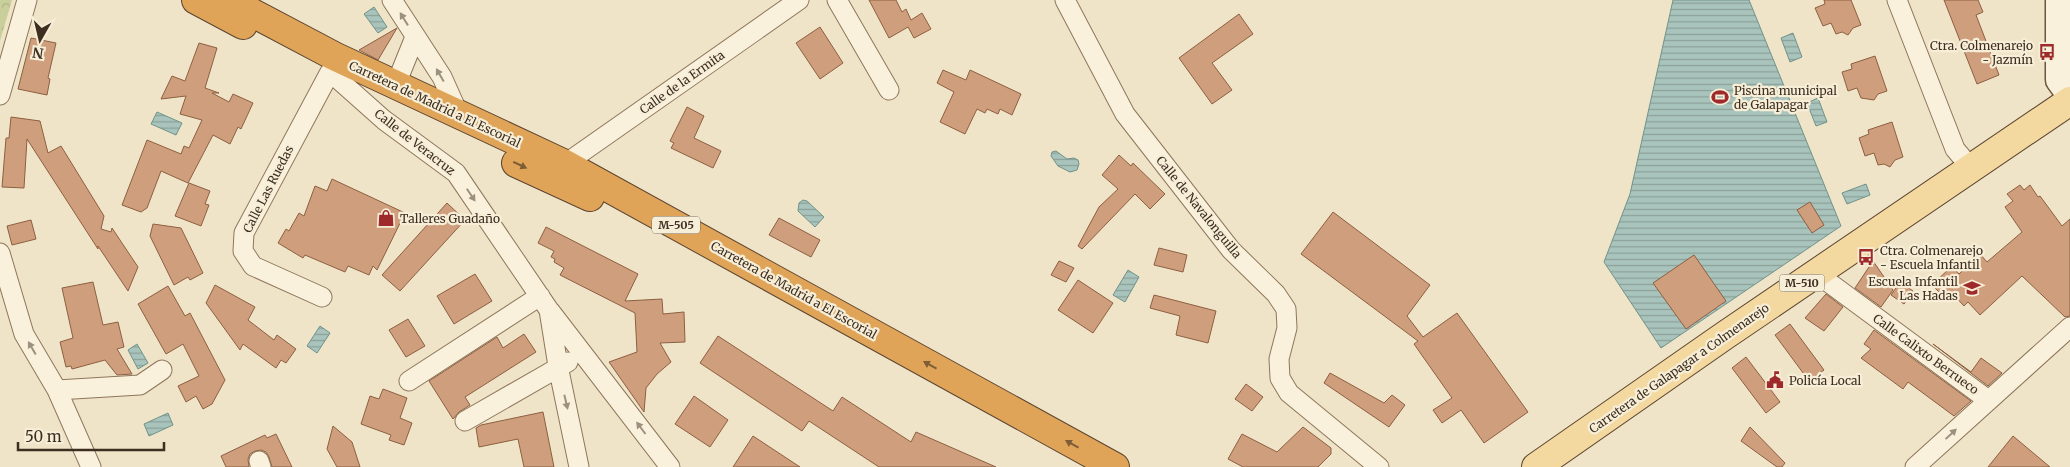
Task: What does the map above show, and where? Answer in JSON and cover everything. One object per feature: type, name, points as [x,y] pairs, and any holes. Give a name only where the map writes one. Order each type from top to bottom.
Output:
[{"type":"highway","name":"Carretera de Madrid a El Escorial","points":[[196,0],[330,72],[471,142],[604,204],[910,376],[1077,467]]},
{"type":"highway","name":"Carretera de Madrid a El Escorial","points":[[228,0],[334,56],[565,164],[1115,467]]},
{"type":"main road","name":"Carretera de Galapagar a Colmenarejo","points":[[1536,467],[1816,273],[2070,101]]},
{"type":"street","points":[[0,95],[27,0]]},
{"type":"street","points":[[392,0],[442,77],[459,115]]},
{"type":"street","name":"Calle de la Ermita","points":[[565,164],[799,0]]},
{"type":"street","points":[[837,0],[889,90]]},
{"type":"street","name":"Calle de Navalonguilla","points":[[1065,0],[1124,114],[1231,250],[1276,294],[1286,309],[1287,328],[1279,359],[1280,378],[1289,392],[1379,467]]},
{"type":"street","points":[[1897,0],[1955,149],[1971,168]]},
{"type":"street","points":[[2059,0],[2060,80],[2070,95]]},
{"type":"street","points":[[396,84],[415,37]]},
{"type":"street","name":"Calle Las Ruedas","points":[[322,298],[253,266],[243,251],[244,233],[330,72]]},
{"type":"street","name":"Calle de Veracruz","points":[[330,72],[384,120],[456,173],[544,303],[670,467]]},
{"type":"street","points":[[0,253],[24,334],[57,390],[91,467]]},
{"type":"street","name":"Calle Calixto Berrueco","points":[[1816,273],[1988,400]]},
{"type":"street","points":[[409,381],[544,303]]},
{"type":"street","name":"Calle de Veracruz","points":[[544,303],[579,467]]},
{"type":"street","points":[[1915,467],[2070,327]]},
{"type":"street","points":[[465,421],[558,366],[571,360],[586,358]]},
{"type":"street","points":[[57,390],[140,385],[162,370]]},
{"type":"green space","points":[[0,0],[12,0],[0,41]]},
{"type":"water","name":"Piscina municipal de Galapagar","points":[[1673,0],[1749,0],[1841,226],[1661,348],[1604,262],[1630,194]]},
{"type":"water","points":[[374,7],[387,27],[378,33],[364,14]]},
{"type":"water","points":[[1793,33],[1802,57],[1790,62],[1781,38]]},
{"type":"water","points":[[1818,98],[1827,122],[1816,126],[1807,103]]},
{"type":"water","points":[[157,112],[182,123],[176,135],[151,124]]},
{"type":"water","points":[[1056,151],[1067,159],[1074,158],[1078,160],[1077,170],[1070,172],[1058,166],[1051,156],[1052,152]]},
{"type":"water","points":[[1866,184],[1870,195],[1847,204],[1842,193]]},
{"type":"water","points":[[803,200],[807,201],[824,217],[815,227],[798,211],[799,203]]},
{"type":"water","points":[[1128,270],[1139,277],[1125,302],[1113,295]]},
{"type":"water","points":[[320,326],[330,333],[317,353],[307,346]]},
{"type":"water","points":[[137,344],[148,363],[138,369],[128,350]]},
{"type":"water","points":[[168,413],[173,425],[149,436],[144,424]]},
{"type":"building","points":[[869,0],[896,0],[902,12],[906,9],[911,20],[922,13],[931,29],[914,38],[908,27],[889,38]]},
{"type":"building","points":[[1824,0],[1851,0],[1861,25],[1853,28],[1848,35],[1842,32],[1836,34],[1831,23],[1823,26],[1815,8],[1825,4]]},
{"type":"building","points":[[1944,0],[1978,0],[1983,12],[1976,15],[1999,75],[1977,84]]},
{"type":"building","points":[[1239,14],[1253,34],[1212,63],[1232,90],[1212,104],[1179,58]]},
{"type":"building","points":[[820,27],[843,63],[820,79],[796,43]]},
{"type":"building","points":[[397,28],[378,60],[359,50]]},
{"type":"building","points":[[31,38],[56,43],[48,78],[50,79],[47,95],[18,89]]},
{"type":"building","points":[[199,43],[217,48],[205,88],[219,93],[212,93],[229,102],[233,94],[253,103],[241,129],[238,127],[230,144],[213,135],[188,183],[161,171],[147,208],[141,212],[122,205],[147,140],[181,154],[184,146],[189,148],[202,120],[180,114],[186,96],[161,99],[172,76],[185,81]]},
{"type":"building","points":[[1875,56],[1887,91],[1878,94],[1874,100],[1861,98],[1857,88],[1848,91],[1842,72],[1852,69],[1851,64]]},
{"type":"building","points":[[943,70],[966,80],[970,70],[1021,94],[1012,115],[1000,109],[998,114],[987,109],[985,113],[977,109],[965,134],[940,122],[954,92],[937,83]]},
{"type":"building","points":[[687,107],[704,116],[694,138],[721,151],[713,168],[671,148],[674,143],[670,141]]},
{"type":"building","points":[[11,117],[40,121],[48,153],[61,146],[104,216],[101,229],[111,232],[112,228],[138,267],[128,291],[98,246],[98,249],[27,139],[24,188],[2,187],[6,138],[9,138]]},
{"type":"building","points":[[1892,122],[1903,157],[1895,160],[1890,167],[1884,164],[1878,165],[1874,153],[1865,156],[1859,138],[1869,134],[1868,130]]},
{"type":"building","points":[[1119,155],[1131,166],[1133,163],[1165,194],[1150,209],[1135,194],[1082,249],[1078,246],[1099,207],[1118,189],[1102,175]]},
{"type":"building","points":[[332,179],[405,213],[377,270],[373,266],[369,275],[348,266],[345,272],[305,255],[303,258],[278,243],[286,229],[289,231],[299,213],[304,216],[315,186],[327,191]]},
{"type":"building","points":[[189,183],[210,191],[205,204],[209,205],[201,226],[175,216]]},
{"type":"building","points":[[2020,185],[2024,190],[2030,185],[2062,226],[2070,219],[2070,316],[2065,317],[2022,276],[1980,315],[1968,302],[1964,306],[1954,295],[1948,301],[1932,285],[1952,266],[1959,274],[1980,254],[1987,262],[2022,232],[2005,207],[2013,201],[2007,194]]},
{"type":"building","points":[[1810,202],[1824,225],[1812,233],[1797,210]]},
{"type":"building","points":[[447,203],[465,220],[400,291],[382,275]]},
{"type":"building","points":[[1333,212],[1430,285],[1407,316],[1423,337],[1457,313],[1528,412],[1484,443],[1461,410],[1442,423],[1433,410],[1452,398],[1414,344],[1418,341],[1301,254]]},
{"type":"building","points":[[779,218],[820,240],[811,257],[769,235]]},
{"type":"building","points":[[31,220],[36,239],[12,245],[7,226]]},
{"type":"building","points":[[153,224],[181,228],[203,273],[190,280],[188,277],[174,285],[150,236]]},
{"type":"building","points":[[546,227],[638,274],[625,301],[662,299],[663,314],[684,312],[685,342],[660,343],[671,362],[657,374],[646,388],[644,412],[609,362],[637,352],[635,313],[560,275],[564,268],[554,262],[555,259],[551,257],[554,251],[538,243]]},
{"type":"building","points":[[1159,248],[1187,255],[1183,272],[1154,265]]},
{"type":"building","points":[[1694,255],[1726,301],[1686,329],[1653,283]]},
{"type":"building","points":[[1059,261],[1074,268],[1066,282],[1051,275]]},
{"type":"building","points":[[1873,261],[1893,290],[1881,307],[1855,288]]},
{"type":"building","points":[[475,274],[492,301],[454,324],[437,296]]},
{"type":"building","points":[[1078,280],[1113,303],[1093,333],[1058,310]]},
{"type":"building","points":[[93,282],[103,325],[118,322],[124,347],[117,349],[132,374],[117,375],[105,360],[72,369],[71,366],[66,367],[60,342],[73,338],[62,288]]},
{"type":"building","points":[[1900,282],[1913,291],[1904,304],[1891,295]]},
{"type":"building","points":[[215,285],[255,307],[248,320],[274,340],[277,335],[296,349],[286,363],[281,360],[276,368],[243,344],[240,350],[206,303]]},
{"type":"building","points":[[168,286],[185,316],[190,313],[225,380],[212,404],[203,409],[196,396],[186,402],[178,386],[199,376],[183,344],[166,354],[138,304]]},
{"type":"building","points":[[1826,294],[1843,307],[1824,331],[1805,318]]},
{"type":"building","points":[[1154,295],[1216,311],[1208,343],[1176,335],[1180,316],[1150,308]]},
{"type":"building","points":[[408,319],[425,346],[406,357],[389,330]]},
{"type":"building","points":[[1790,324],[1824,370],[1809,381],[1775,335]]},
{"type":"building","points":[[1874,330],[1971,401],[1954,416],[1908,382],[1903,389],[1861,358],[1871,349],[1864,344]]},
{"type":"building","points":[[524,334],[536,352],[465,397],[470,405],[459,412],[453,419],[429,381],[497,337],[503,348]]},
{"type":"building","points":[[718,336],[833,411],[842,397],[911,442],[916,432],[996,467],[879,467],[809,421],[802,431],[700,363]]},
{"type":"building","points":[[1933,344],[1971,372],[1981,358],[2002,373],[1988,386]]},
{"type":"building","points":[[1746,357],[1780,402],[1766,413],[1732,368]]},
{"type":"building","points":[[1330,373],[1384,403],[1392,395],[1405,405],[1389,427],[1324,383]]},
{"type":"building","points":[[1246,384],[1263,397],[1252,411],[1235,399]]},
{"type":"building","points":[[383,389],[407,398],[400,418],[412,423],[404,445],[389,440],[391,435],[361,424],[370,396],[379,399]]},
{"type":"building","points":[[694,396],[728,420],[710,447],[675,424]]},
{"type":"building","points":[[543,412],[554,467],[524,467],[518,439],[479,447],[476,428],[481,425]]},
{"type":"building","points":[[333,426],[352,442],[360,467],[337,467],[327,449]]},
{"type":"building","points":[[1303,427],[1331,448],[1331,454],[1318,467],[1243,467],[1228,459],[1242,434],[1277,452]]},
{"type":"building","points":[[1750,427],[1785,463],[1782,467],[1777,467],[1741,441]]},
{"type":"building","points":[[276,434],[292,467],[272,467],[266,452],[261,450],[250,454],[248,459],[249,467],[226,467],[221,456],[265,435],[267,438]]},
{"type":"building","points":[[753,436],[800,467],[733,467]]},
{"type":"building","points":[[2013,436],[2050,467],[1988,467]]},
{"type":"place","name":"Ctra. Colmenarejo - Jazmín","points":[[2047,52]]},
{"type":"place","name":"Piscina municipal de Galapagar","points":[[1720,97]]},
{"type":"place","name":"Talleres Guadaño","points":[[386,218]]},
{"type":"place","name":"Ctra. Colmenarejo - Escuela Infantil","points":[[1866,257]]},
{"type":"place","name":"Escuela Infantil Las Hadas","points":[[1972,288]]},
{"type":"place","name":"Policía Local","points":[[1775,380]]}]
